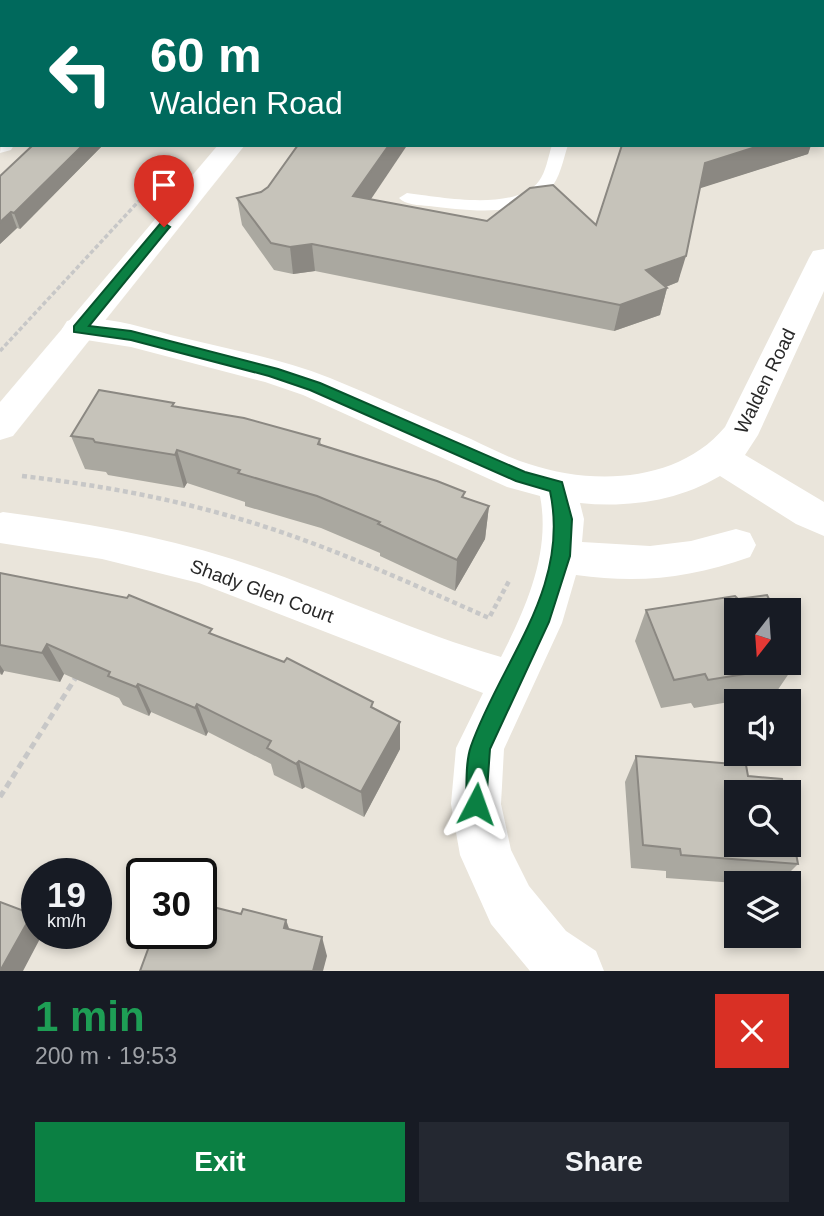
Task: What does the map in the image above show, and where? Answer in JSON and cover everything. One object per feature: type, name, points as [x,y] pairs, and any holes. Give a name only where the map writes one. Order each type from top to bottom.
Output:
[{"type":"street","points":[[0,427],[230,147]]},
{"type":"street","name":"Walden Road","points":[[79,329],[131,335],[315,386],[522,477],[557,487],[596,491],[634,490],[678,479],[719,458],[740,435],[824,258]]},
{"type":"street","points":[[719,458],[751,473],[824,520]]},
{"type":"street","points":[[557,487],[564,519],[561,556],[540,622],[480,748],[476,804],[486,855],[510,905],[547,950],[576,971]]},
{"type":"street","name":"Shady Glen Court","points":[[3,528],[103,542],[208,569],[262,587],[459,667],[513,681]]},
{"type":"street","points":[[561,556],[647,566],[679,562],[736,545]]},
{"type":"lane","points":[[407,198],[482,205],[512,202],[534,195],[546,184],[560,147]]},
{"type":"path","points":[[0,351],[155,184]]},
{"type":"path","points":[[22,476],[135,493],[255,523],[372,567],[489,618],[512,573]]},
{"type":"path","points":[[0,797],[85,663]]},
{"type":"building","points":[[31,147],[81,147],[14,213],[11,212],[0,222],[0,176]]},
{"type":"building","points":[[297,147],[388,147],[353,196],[487,221],[530,188],[553,185],[596,225],[621,147],[756,147],[705,163],[686,256],[646,270],[667,288],[620,305],[312,244],[290,247],[271,243],[237,198],[261,192],[268,187]]},
{"type":"building","points":[[99,390],[244,418],[320,439],[318,444],[437,481],[465,492],[462,497],[489,506],[457,560],[378,524],[380,522],[317,496],[238,473],[240,470],[177,450],[175,455],[71,436]]},
{"type":"building","points":[[0,573],[127,598],[129,595],[212,629],[209,633],[284,662],[287,658],[373,702],[371,707],[400,722],[361,792],[299,761],[296,764],[267,748],[271,741],[197,704],[195,708],[138,684],[136,687],[108,676],[110,672],[47,644],[42,653],[0,645]]},
{"type":"building","points":[[767,595],[768,598],[745,598]]},
{"type":"building","points":[[735,596],[737,598],[724,598],[724,676],[733,676],[708,680],[705,674],[674,680],[646,610]]},
{"type":"building","points":[[636,756],[724,763],[724,766],[746,766],[748,776],[782,780],[724,780],[724,857],[797,857],[798,864],[681,855],[680,849],[643,845]]},
{"type":"building","points":[[0,902],[21,910],[21,934],[0,971]]},
{"type":"building","points":[[217,908],[241,914],[243,909],[286,920],[284,928],[322,937],[313,971],[140,971],[148,949],[217,949]]},
{"type":"route","points":[[164,227],[79,329],[131,335],[315,386],[522,477],[557,487],[564,519],[561,556],[540,622],[480,748],[476,804]]}]
